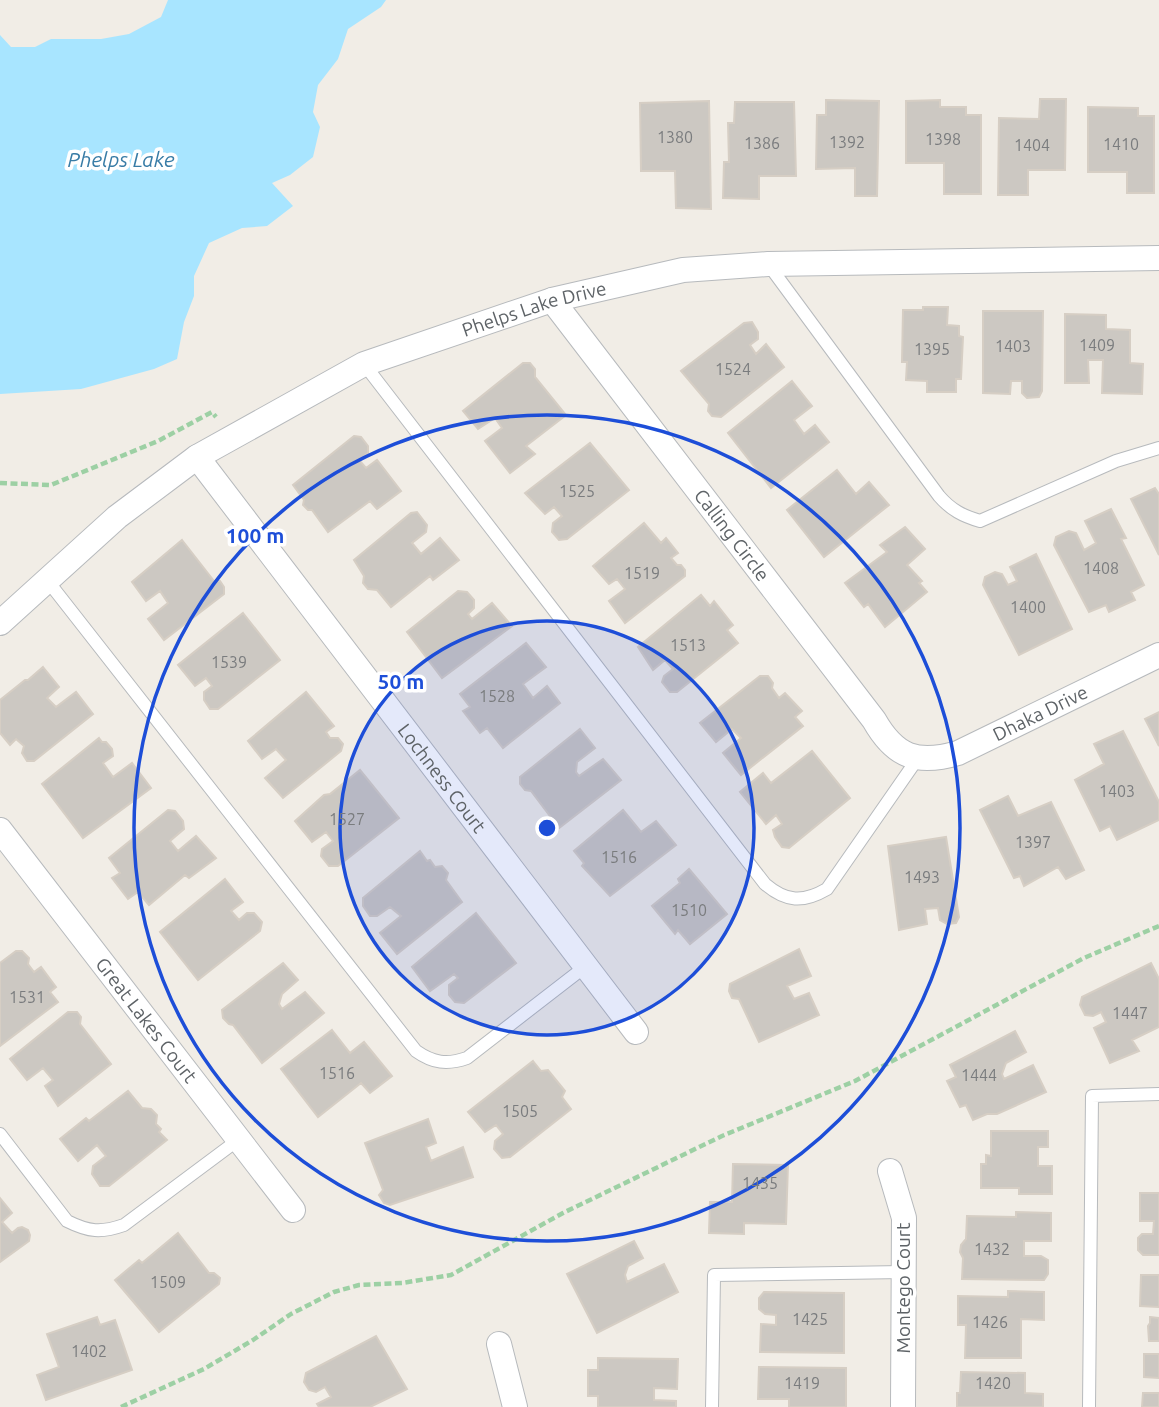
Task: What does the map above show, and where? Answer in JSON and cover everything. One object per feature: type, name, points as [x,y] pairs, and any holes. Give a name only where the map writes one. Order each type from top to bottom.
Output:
[{"type":"street","name":"Phelps Lake Drive","points":[[0,623],[117,517],[197,457],[364,364],[552,300],[683,270],[768,264],[1159,258]]},
{"type":"street","name":"Calling Circle","points":[[552,300],[874,720],[884,737],[899,751],[918,758]]},
{"type":"street","name":"Lochness Court","points":[[197,457],[636,1032]]},
{"type":"street","name":"Dhaka Drive","points":[[918,758],[938,759],[958,753],[1159,655]]},
{"type":"street","name":"Great Lakes Court","points":[[0,830],[293,1210]]},
{"type":"street","name":"Montego Court","points":[[890,1171],[904,1218],[903,1407]]},
{"type":"street","points":[[499,1344],[514,1407]]},
{"type":"lane","points":[[768,264],[939,496],[950,509],[964,517],[980,522],[1116,461],[1159,448]]},
{"type":"lane","points":[[364,364],[765,884],[775,893],[802,899],[827,889],[918,758]]},
{"type":"lane","points":[[47,580],[416,1051],[440,1062],[467,1058],[586,966]]},
{"type":"lane","points":[[1089,1407],[1092,1096],[1159,1094]]},
{"type":"lane","points":[[0,1134],[67,1221],[80,1228],[95,1231],[124,1225],[239,1140]]},
{"type":"lane","points":[[712,1407],[714,1275],[903,1272]]},
{"type":"path","points":[[0,483],[51,485],[158,441],[212,412],[231,438]]},
{"type":"path","points":[[121,1407],[204,1369],[291,1314],[334,1292],[359,1285],[402,1283],[451,1275],[563,1213],[722,1136],[855,1081],[1084,958],[1159,926]]},
{"type":"water","name":"Phelps Lake","points":[[168,0],[386,0],[381,7],[348,29],[338,59],[318,85],[313,112],[320,127],[313,157],[290,175],[272,183],[293,206],[267,226],[242,228],[209,243],[194,276],[194,296],[184,322],[177,359],[154,369],[81,389],[0,394],[0,35],[11,47],[35,47],[51,39],[101,39],[129,34],[161,17]]},
{"type":"building","points":[[1040,99],[1066,99],[1065,170],[1028,170],[1028,195],[998,195],[999,118],[1039,119]]},
{"type":"building","points":[[826,100],[879,101],[877,196],[855,196],[855,168],[816,169],[817,115],[826,115]]},
{"type":"building","points":[[940,100],[940,107],[966,107],[966,115],[981,115],[981,194],[944,194],[944,163],[906,163],[906,101]]},
{"type":"building","points":[[709,101],[711,209],[676,208],[675,171],[641,171],[640,103]]},
{"type":"building","points":[[735,102],[794,102],[796,176],[759,176],[759,199],[723,198],[724,162],[729,162],[728,123],[734,123]]},
{"type":"building","points":[[1088,107],[1138,108],[1138,116],[1154,116],[1154,193],[1127,193],[1127,172],[1088,172]]},
{"type":"building","points":[[923,307],[948,307],[947,325],[959,326],[959,336],[963,337],[961,379],[956,379],[956,392],[927,392],[927,381],[906,380],[907,362],[902,362],[903,310],[923,310]]},
{"type":"building","points":[[983,311],[1043,311],[1042,391],[1039,397],[1027,398],[1022,393],[1022,381],[1011,381],[1010,394],[983,393]]},
{"type":"building","points":[[1065,314],[1106,315],[1106,329],[1130,330],[1130,363],[1143,364],[1142,394],[1102,393],[1103,360],[1088,360],[1089,383],[1065,383]]},
{"type":"building","points":[[752,322],[758,332],[758,339],[750,345],[756,354],[766,344],[784,367],[721,417],[712,416],[708,411],[709,404],[681,371],[744,323]]},
{"type":"building","points":[[523,363],[530,363],[535,369],[535,377],[566,415],[526,446],[535,454],[510,473],[485,441],[502,428],[495,418],[478,429],[463,411]]},
{"type":"building","points":[[792,381],[812,406],[794,420],[804,434],[815,425],[829,442],[771,488],[728,433]]},
{"type":"building","points":[[354,436],[361,437],[368,446],[368,453],[359,460],[366,468],[377,460],[401,491],[377,509],[370,501],[328,532],[312,510],[303,505],[304,500],[293,485]]},
{"type":"building","points":[[590,443],[629,490],[567,539],[559,540],[552,532],[553,523],[562,516],[554,507],[545,514],[525,493]]},
{"type":"building","points":[[837,470],[856,494],[869,482],[889,505],[824,557],[787,510]]},
{"type":"building","points":[[1155,488],[1159,494],[1159,555],[1131,499]]},
{"type":"building","points":[[1111,509],[1126,538],[1121,539],[1144,585],[1131,592],[1135,600],[1109,612],[1106,605],[1089,612],[1054,545],[1056,537],[1069,531],[1076,533],[1084,550],[1096,543],[1085,521]]},
{"type":"building","points":[[417,512],[427,525],[426,532],[412,543],[421,554],[440,538],[459,560],[433,580],[430,576],[391,607],[377,590],[368,589],[363,583],[364,576],[354,560],[411,513]]},
{"type":"building","points":[[644,523],[661,543],[666,538],[678,553],[671,558],[685,570],[685,576],[625,623],[609,601],[625,589],[617,579],[609,584],[593,566]]},
{"type":"building","points":[[905,527],[925,549],[907,565],[922,581],[919,583],[927,592],[885,627],[868,604],[864,607],[845,583],[887,552],[880,545]]},
{"type":"building","points":[[182,540],[214,581],[220,581],[224,594],[164,640],[148,619],[168,603],[160,591],[146,601],[132,582]]},
{"type":"building","points":[[1036,554],[1072,629],[1019,655],[983,585],[985,577],[995,572],[1002,574],[1008,585],[1017,581],[1010,567]]},
{"type":"building","points":[[458,591],[467,592],[474,600],[474,608],[468,614],[472,619],[492,603],[512,626],[442,678],[407,632]]},
{"type":"building","points":[[701,595],[710,606],[714,601],[733,625],[727,630],[738,643],[677,692],[670,692],[662,682],[664,676],[673,669],[665,660],[653,670],[638,647]]},
{"type":"building","points":[[243,613],[280,660],[218,709],[210,709],[204,700],[204,692],[212,686],[206,678],[195,686],[178,665]]},
{"type":"building","points":[[526,643],[546,667],[523,684],[533,698],[547,686],[560,703],[503,748],[487,728],[480,733],[463,711],[470,707],[460,694]]},
{"type":"building","points":[[43,667],[59,687],[47,698],[56,707],[76,692],[93,714],[34,761],[27,761],[22,753],[24,746],[16,739],[10,745],[0,733],[0,700]]},
{"type":"building","points":[[760,676],[768,676],[779,698],[785,693],[802,711],[795,717],[803,726],[741,775],[723,753],[741,738],[732,729],[716,742],[700,723]]},
{"type":"building","points":[[306,692],[334,726],[326,732],[330,738],[338,738],[343,744],[341,751],[283,798],[265,778],[286,760],[276,749],[262,759],[248,741]]},
{"type":"building","points":[[1159,712],[1159,746],[1145,719]]},
{"type":"building","points":[[580,729],[595,748],[577,762],[576,772],[579,776],[603,759],[621,780],[559,828],[531,791],[525,790],[520,784],[520,777]]},
{"type":"building","points":[[1123,731],[1159,802],[1159,820],[1117,840],[1110,826],[1100,831],[1075,780],[1104,764],[1094,744]]},
{"type":"building","points":[[99,738],[112,749],[113,756],[103,763],[113,777],[132,763],[151,788],[83,838],[42,784]]},
{"type":"building","points":[[812,751],[850,798],[789,848],[782,847],[773,830],[782,824],[776,815],[766,824],[740,792],[763,773],[771,783]]},
{"type":"building","points":[[360,770],[399,818],[338,866],[329,866],[321,856],[322,849],[333,841],[326,832],[312,842],[295,821],[324,795],[330,794]]},
{"type":"building","points":[[1008,796],[1018,816],[1051,802],[1084,870],[1066,879],[1058,867],[1024,886],[1020,876],[1014,878],[980,810]]},
{"type":"building","points":[[168,810],[175,811],[183,821],[184,829],[170,841],[178,851],[196,836],[216,858],[189,878],[185,875],[149,905],[138,892],[128,899],[112,878],[120,873],[109,858]]},
{"type":"building","points":[[623,810],[641,832],[656,821],[676,845],[610,896],[582,866],[584,863],[574,851]]},
{"type":"building","points":[[946,837],[959,917],[956,923],[947,924],[940,920],[938,908],[925,909],[927,924],[899,930],[888,846]]},
{"type":"building","points":[[420,851],[427,861],[430,860],[435,867],[442,866],[448,873],[446,880],[462,902],[397,954],[380,933],[401,916],[390,907],[377,916],[370,916],[363,906],[363,898]]},
{"type":"building","points":[[689,869],[727,914],[690,944],[678,930],[675,934],[652,906],[680,883],[678,879]]},
{"type":"building","points":[[225,879],[243,902],[231,911],[239,920],[247,913],[254,913],[262,922],[260,931],[198,980],[160,932]]},
{"type":"building","points":[[476,913],[516,963],[464,1003],[455,1002],[449,995],[449,985],[458,978],[454,974],[430,991],[412,967]]},
{"type":"building","points":[[799,949],[811,976],[787,986],[794,999],[809,993],[819,1015],[759,1042],[739,999],[732,998],[730,984]]},
{"type":"building","points":[[16,951],[22,951],[29,958],[28,964],[34,972],[41,967],[56,987],[50,992],[58,1002],[0,1046],[0,963]]},
{"type":"building","points":[[283,963],[298,980],[282,994],[279,1004],[282,1009],[305,992],[324,1013],[262,1063],[233,1025],[223,1018],[222,1010]]},
{"type":"building","points":[[1151,963],[1159,979],[1159,1027],[1132,1040],[1139,1051],[1110,1063],[1094,1028],[1106,1022],[1101,1012],[1093,1016],[1085,1015],[1080,1005],[1082,997]]},
{"type":"building","points":[[68,1012],[77,1012],[81,1017],[80,1024],[111,1064],[58,1106],[45,1086],[53,1080],[43,1068],[27,1080],[10,1059]]},
{"type":"building","points":[[332,1030],[350,1053],[364,1042],[392,1076],[370,1093],[361,1083],[318,1117],[281,1069]]},
{"type":"building","points":[[1015,1031],[1026,1052],[1006,1063],[1002,1074],[1004,1079],[1033,1065],[1046,1092],[997,1114],[987,1114],[973,1120],[966,1105],[960,1107],[947,1081],[956,1077],[950,1065]]},
{"type":"building","points":[[533,1061],[541,1071],[548,1070],[565,1091],[562,1097],[571,1109],[510,1157],[502,1158],[494,1149],[495,1141],[503,1134],[496,1125],[485,1132],[468,1112]]},
{"type":"building","points":[[128,1091],[142,1108],[151,1109],[157,1115],[156,1124],[161,1129],[159,1132],[167,1140],[109,1186],[100,1186],[92,1174],[93,1166],[106,1156],[97,1145],[78,1161],[60,1139],[86,1118],[89,1121]]},
{"type":"building","points":[[428,1119],[436,1143],[426,1147],[431,1161],[463,1147],[473,1177],[390,1205],[384,1203],[379,1195],[383,1190],[365,1143]]},
{"type":"building","points":[[991,1131],[1048,1131],[1048,1147],[1038,1147],[1038,1166],[1052,1166],[1052,1194],[1019,1194],[1019,1188],[981,1188],[981,1164],[986,1164],[986,1155],[991,1156]]},
{"type":"building","points":[[733,1164],[788,1165],[786,1224],[744,1223],[744,1234],[709,1233],[710,1202],[732,1202]]},
{"type":"building","points":[[1140,1193],[1159,1193],[1159,1255],[1143,1255],[1138,1250],[1138,1238],[1142,1234],[1153,1234],[1154,1221],[1140,1221]]},
{"type":"building","points":[[0,1198],[12,1213],[2,1222],[12,1233],[22,1227],[28,1230],[30,1235],[29,1241],[0,1262]]},
{"type":"building","points":[[1016,1212],[1051,1213],[1051,1241],[1024,1241],[1024,1256],[1041,1256],[1048,1260],[1048,1274],[1044,1280],[962,1279],[963,1258],[960,1252],[966,1239],[967,1216],[1016,1217]]},
{"type":"building","points":[[178,1233],[209,1273],[220,1278],[219,1284],[159,1332],[115,1280],[139,1260],[142,1263]]},
{"type":"building","points":[[634,1241],[643,1258],[628,1266],[625,1275],[627,1282],[664,1264],[678,1292],[597,1333],[567,1274]]},
{"type":"building","points":[[1141,1275],[1159,1275],[1159,1307],[1140,1306]]},
{"type":"building","points":[[1008,1291],[1044,1292],[1044,1320],[1021,1319],[1021,1358],[965,1358],[966,1325],[958,1325],[958,1296],[1008,1297]]},
{"type":"building","points":[[764,1292],[844,1293],[844,1353],[760,1352],[761,1324],[776,1325],[776,1315],[765,1314],[759,1309],[759,1298]]},
{"type":"building","points":[[97,1317],[100,1325],[115,1320],[132,1370],[46,1400],[37,1375],[59,1367],[47,1334]]},
{"type":"building","points":[[1150,1317],[1159,1318],[1159,1341],[1149,1341]]},
{"type":"building","points":[[376,1336],[407,1389],[370,1407],[319,1407],[317,1404],[331,1397],[325,1387],[316,1392],[309,1390],[304,1382],[306,1373]]},
{"type":"building","points":[[1144,1354],[1159,1354],[1159,1378],[1144,1377]]},
{"type":"building","points":[[598,1358],[678,1359],[677,1389],[654,1388],[654,1400],[676,1401],[676,1407],[598,1407],[598,1396],[588,1396],[588,1370],[598,1370]]},
{"type":"building","points":[[759,1367],[846,1368],[846,1407],[789,1407],[789,1399],[758,1399]]},
{"type":"building","points":[[961,1372],[1025,1373],[1025,1393],[1043,1394],[1043,1407],[957,1407]]},
{"type":"building","points":[[1143,1393],[1159,1393],[1159,1407],[1142,1407]]}]
